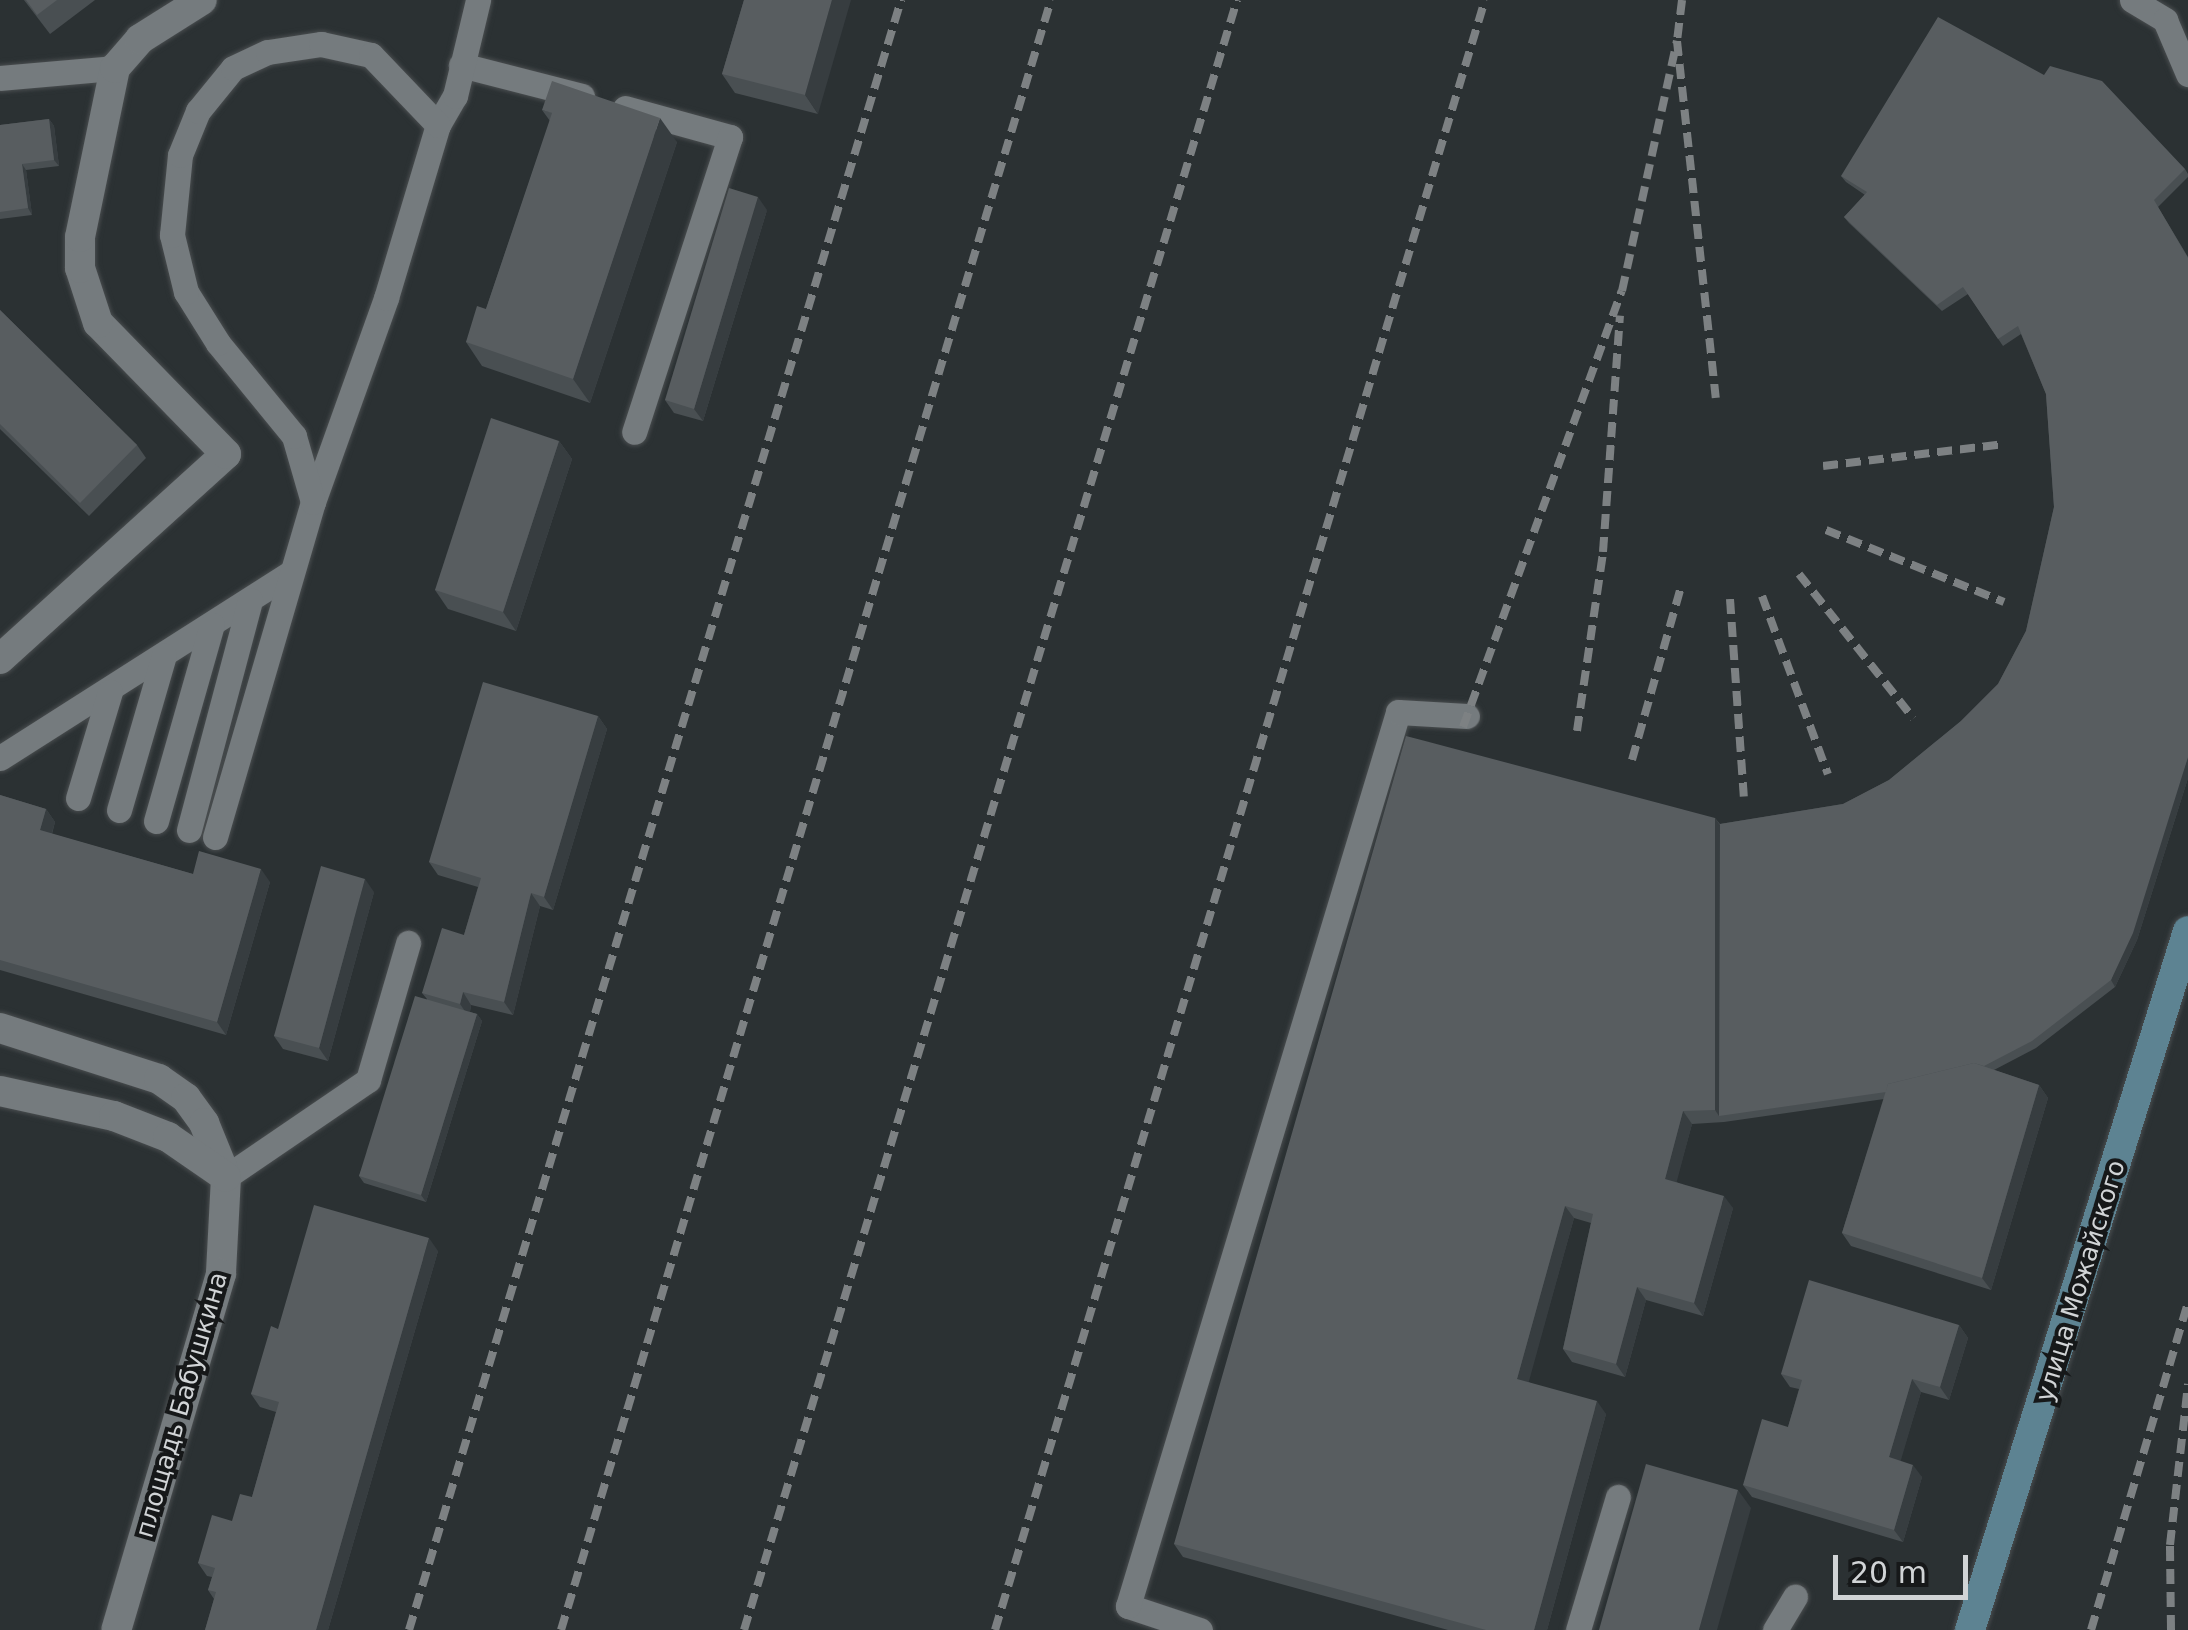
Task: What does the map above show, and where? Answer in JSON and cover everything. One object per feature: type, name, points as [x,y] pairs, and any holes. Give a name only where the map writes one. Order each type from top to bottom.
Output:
[{"type":"main road","name":"улица Можайского","points":[[1970,1630],[2188,931]]},
{"type":"street","points":[[0,658],[226,454],[98,322],[87,296],[80,237],[115,68],[140,39],[202,0]]},
{"type":"street","name":"площадь Бабушкина","points":[[0,1028],[159,1079],[186,1098],[204,1123],[226,1177],[221,1274],[116,1630]]},
{"type":"street","points":[[0,1091],[114,1116],[202,1156],[226,1177]]},
{"type":"lane","points":[[215,837],[313,502],[386,298],[438,124],[455,96],[478,0]]},
{"type":"lane","points":[[2132,0],[2164,20],[2188,74]]},
{"type":"lane","points":[[313,502],[294,436],[218,343],[186,292],[172,235],[180,154],[198,110],[233,68],[268,52],[321,44],[371,56],[438,124]]},
{"type":"lane","points":[[460,65],[730,137],[634,432]]},
{"type":"lane","points":[[0,78],[115,68]]},
{"type":"lane","points":[[0,758],[110,692],[292,572]]},
{"type":"lane","points":[[189,830],[250,600]]},
{"type":"lane","points":[[156,820],[212,625]]},
{"type":"lane","points":[[119,810],[164,655]]},
{"type":"lane","points":[[78,798],[110,692]]},
{"type":"lane","points":[[1200,1630],[1128,1606],[1398,712],[1467,716]]},
{"type":"lane","points":[[226,1177],[368,1080],[408,943]]},
{"type":"lane","points":[[1578,1630],[1618,1497]]},
{"type":"lane","points":[[1775,1630],[1795,1597]]},
{"type":"building","points":[[26,0],[57,0],[37,15]]},
{"type":"building","points":[[744,0],[832,0],[805,95],[722,74]]},
{"type":"building","points":[[1938,17],[2044,75],[2050,66],[2102,81],[2185,169],[2154,200],[2188,258],[2188,757],[2133,933],[2111,980],[2032,1041],[1984,1066],[1974,1063],[1888,1084],[1886,1092],[1719,1116],[1720,824],[1843,804],[1889,780],[1961,721],[1998,684],[2026,631],[2054,507],[2046,394],[2018,326],[1998,339],[1963,287],[1937,305],[1844,217],[1867,192],[1841,176]]},
{"type":"building","points":[[552,81],[660,118],[573,379],[466,342],[477,306],[486,309],[552,113],[542,110]]},
{"type":"building","points":[[49,119],[54,160],[22,164],[28,208],[0,212],[0,125]]},
{"type":"building","points":[[729,188],[758,197],[694,409],[665,400]]},
{"type":"building","points":[[0,310],[137,445],[80,503],[0,424]]},
{"type":"building","points":[[491,418],[559,441],[503,612],[435,590]]},
{"type":"building","points":[[483,682],[598,716],[544,897],[531,893],[504,1002],[463,992],[460,1004],[422,993],[442,928],[464,935],[481,878],[429,862]]},
{"type":"building","points":[[1406,736],[1715,818],[1715,1110],[1683,1111],[1665,1179],[1724,1196],[1694,1303],[1637,1287],[1616,1364],[1563,1349],[1593,1214],[1565,1206],[1517,1379],[1597,1401],[1534,1630],[1486,1630],[1174,1544]]},
{"type":"building","points":[[0,795],[46,809],[40,830],[193,874],[199,851],[261,869],[217,1022],[0,960]]},
{"type":"building","points":[[321,866],[365,879],[319,1048],[274,1036]]},
{"type":"building","points":[[415,996],[477,1014],[421,1195],[359,1176]]},
{"type":"building","points":[[1974,1063],[2039,1085],[1982,1278],[1842,1233],[1888,1084]]},
{"type":"building","points":[[314,1205],[429,1238],[316,1630],[205,1630],[216,1592],[208,1590],[215,1568],[198,1563],[212,1515],[232,1521],[240,1494],[252,1497],[279,1402],[251,1394],[271,1326],[278,1329]]},
{"type":"building","points":[[1809,1280],[1959,1325],[1940,1387],[1912,1379],[1889,1457],[1913,1465],[1894,1530],[1743,1485],[1762,1419],[1788,1427],[1802,1380],[1781,1374]]},
{"type":"building","points":[[1646,1464],[1738,1490],[1699,1630],[1599,1630]]},
{"type":"railway","points":[[409,1630],[901,0]]},
{"type":"railway","points":[[561,1630],[1051,0]]},
{"type":"railway","points":[[744,1630],[1237,0]]},
{"type":"railway","points":[[995,1630],[1485,0]]},
{"type":"railway","points":[[1682,0],[1677,41],[1716,398]]},
{"type":"railway","points":[[1463,727],[1622,291],[1677,41]]},
{"type":"railway","points":[[1577,731],[1603,552],[1620,316]]},
{"type":"railway","points":[[1823,466],[2005,444]]},
{"type":"railway","points":[[1826,530],[2004,602]]},
{"type":"railway","points":[[1799,574],[1913,718]]},
{"type":"railway","points":[[1632,760],[1680,590]]},
{"type":"railway","points":[[1762,596],[1828,774]]},
{"type":"railway","points":[[1730,599],[1744,797]]},
{"type":"railway","points":[[2091,1630],[2188,1302]]},
{"type":"railway","points":[[2171,1630],[2170,1545],[2188,1384]]}]
